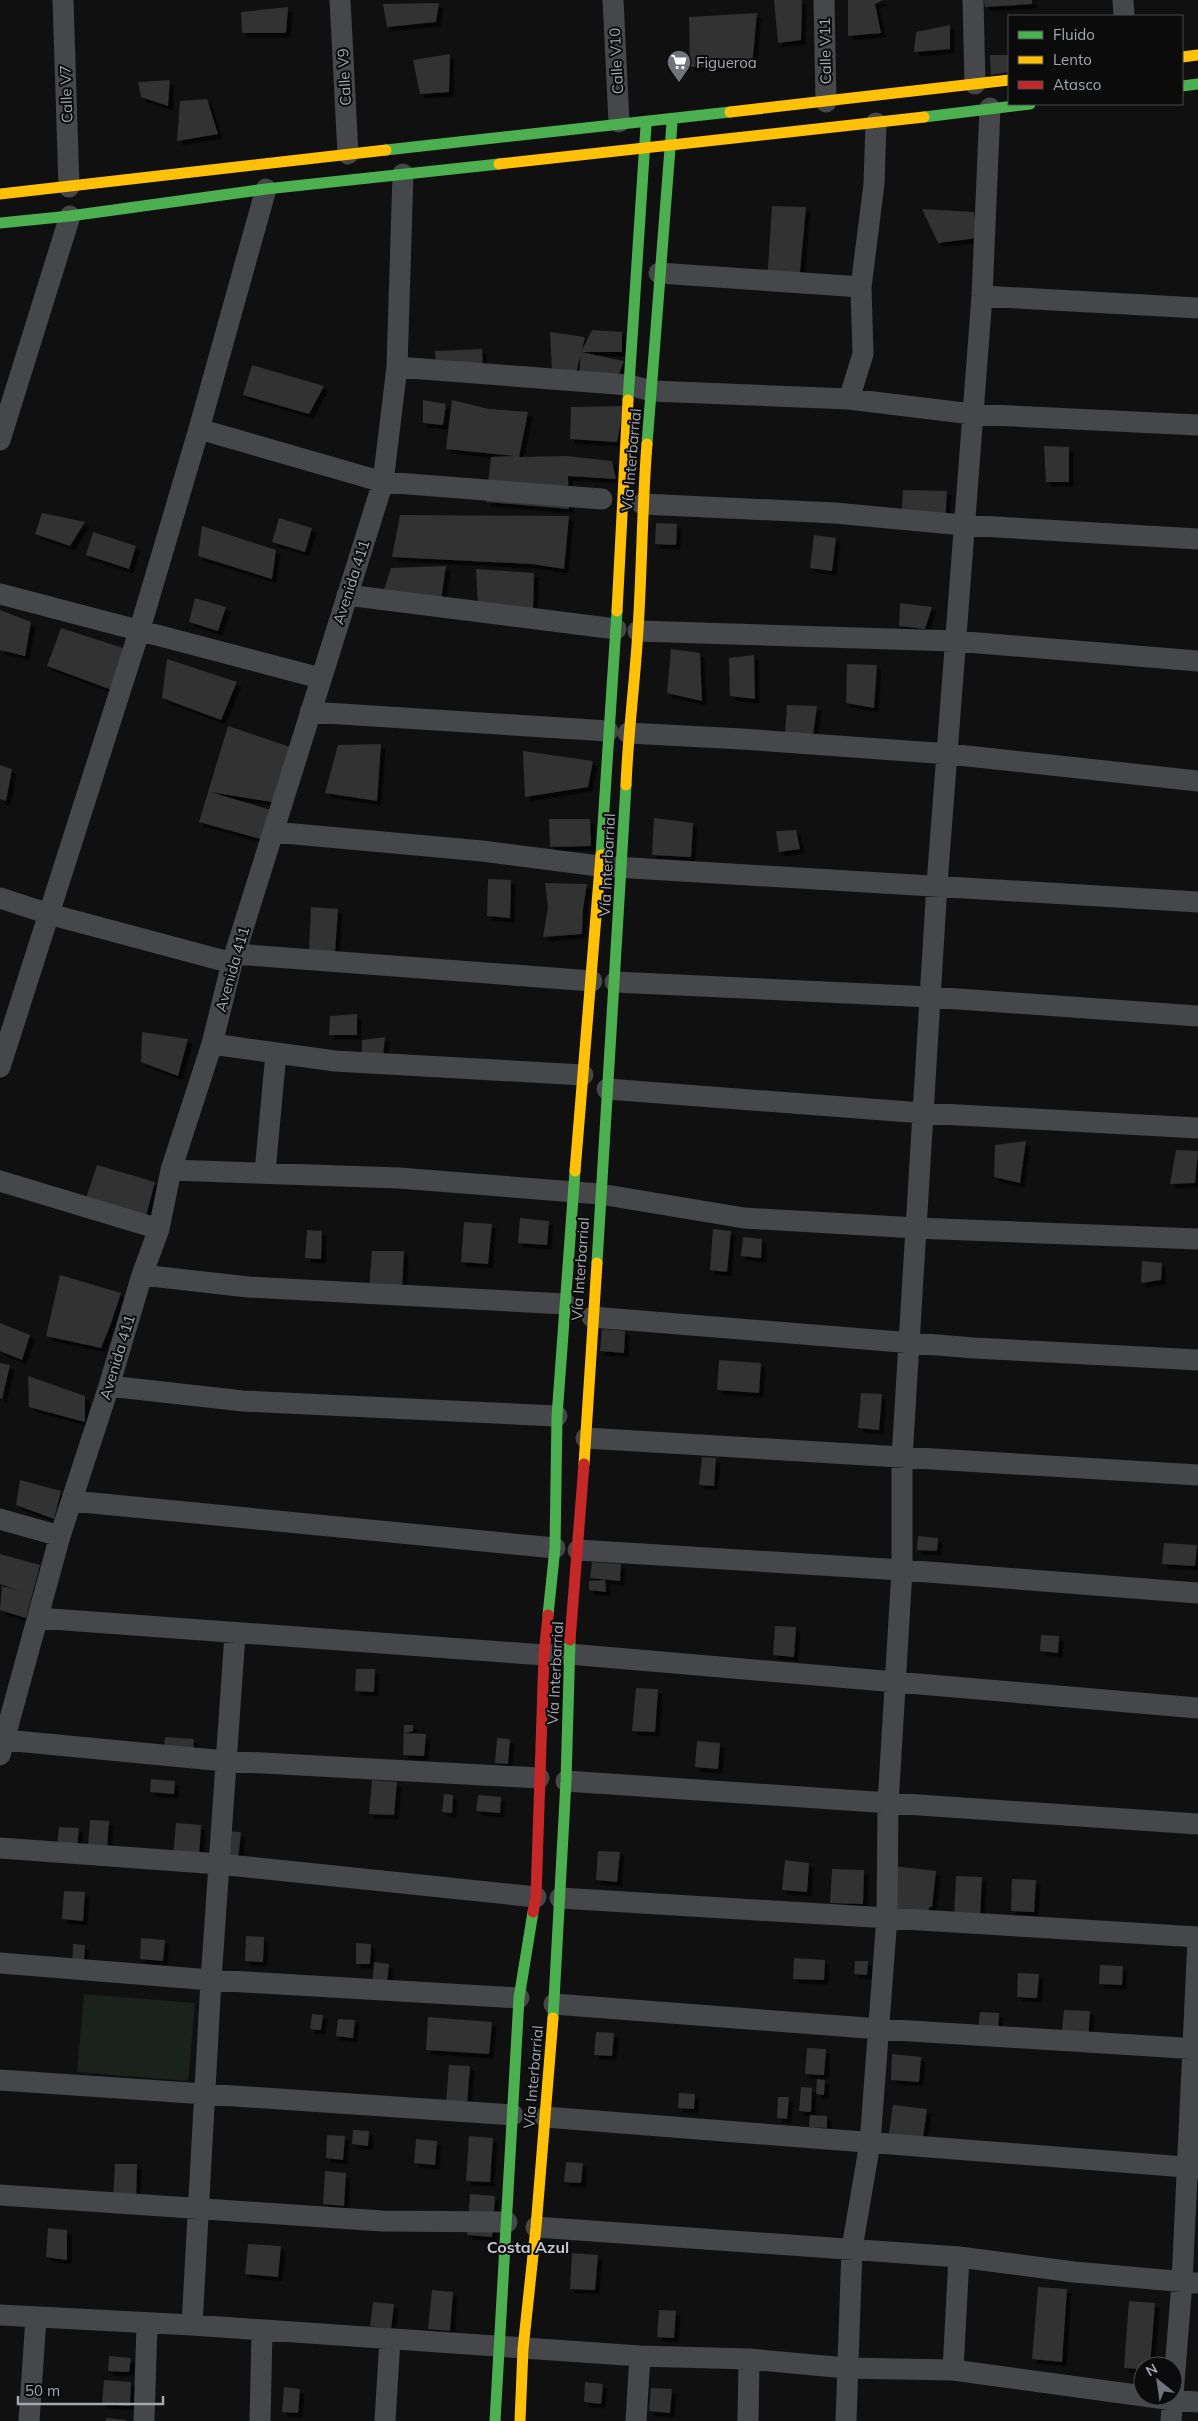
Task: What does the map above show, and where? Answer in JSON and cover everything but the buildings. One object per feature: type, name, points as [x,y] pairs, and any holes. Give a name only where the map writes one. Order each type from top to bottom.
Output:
[{"type":"main road","points":[[1183,57],[1198,55]]},
{"type":"main road","points":[[0,194],[69,188],[620,122],[646,122],[1008,80]]},
{"type":"main road","points":[[1183,86],[1198,84]]},
{"type":"main road","points":[[0,223],[70,216],[266,189],[644,149],[1020,105]]},
{"type":"main road","name":"Vía Interbarrial","points":[[495,2421],[519,1998],[536,1897],[544,1655],[555,1548],[557,1416],[573,1192],[592,981],[599,866],[618,732],[638,631],[642,504],[652,391],[659,273],[673,118]]},
{"type":"main road","name":"Vía Interbarrial","points":[[520,2421],[523,2349],[536,2227],[554,2004],[566,1781],[569,1654],[586,1438],[606,1089],[622,868],[616,629],[646,122]]},
{"type":"street","name":"Calle V7","points":[[63,0],[69,188]]},
{"type":"street","name":"Calle V9","points":[[340,0],[348,154]]},
{"type":"street","name":"Calle V10","points":[[613,0],[620,122]]},
{"type":"street","name":"Calle V11","points":[[824,0],[826,102]]},
{"type":"street","points":[[973,0],[976,84]]},
{"type":"street","points":[[1123,0],[1124,15]]},
{"type":"street","points":[[846,2421],[846,2368],[852,2248],[870,2143],[887,1917],[888,1804],[902,1570],[902,1458],[937,884],[982,296],[990,108]]},
{"type":"street","points":[[850,399],[863,354],[861,287],[874,184],[876,123]]},
{"type":"street","name":"Avenida 411","points":[[2,1747],[60,1536],[109,1386],[142,1275],[159,1229],[171,1170],[212,1044],[234,958],[320,678],[383,482],[397,368],[403,174]]},
{"type":"street","points":[[0,1067],[139,632],[199,429],[266,189]]},
{"type":"street","points":[[0,440],[7,394],[70,216]]},
{"type":"street","points":[[659,273],[861,287]]},
{"type":"street","points":[[982,296],[1198,308]]},
{"type":"street","points":[[397,368],[629,385],[652,391],[850,399],[972,414],[1198,425]]},
{"type":"street","points":[[199,429],[383,482],[602,499]]},
{"type":"street","points":[[642,504],[835,513],[963,525],[1198,539]]},
{"type":"street","points":[[0,594],[320,678]]},
{"type":"street","points":[[347,595],[616,629]]},
{"type":"street","points":[[638,631],[955,642],[1198,661]]},
{"type":"street","points":[[310,712],[948,754],[1198,781]]},
{"type":"street","points":[[272,832],[482,851],[622,868],[937,884],[1198,902]]},
{"type":"street","points":[[0,898],[49,914],[234,958],[592,981]]},
{"type":"street","points":[[615,982],[930,997],[1198,1016]]},
{"type":"street","points":[[212,1044],[335,1061],[584,1075]]},
{"type":"street","points":[[265,1172],[276,1053]]},
{"type":"street","points":[[606,1089],[923,1113],[1198,1128]]},
{"type":"street","points":[[171,1170],[399,1178],[600,1194],[744,1218],[916,1228],[1198,1239]]},
{"type":"street","points":[[0,1180],[159,1229]]},
{"type":"street","points":[[142,1275],[248,1287],[566,1304]]},
{"type":"street","points":[[592,1317],[909,1342],[1198,1360]]},
{"type":"street","points":[[109,1386],[243,1401],[557,1416]]},
{"type":"street","points":[[586,1438],[1198,1475]]},
{"type":"street","points":[[72,1501],[555,1548]]},
{"type":"street","points":[[0,1519],[60,1536]]},
{"type":"street","points":[[578,1550],[902,1570],[1198,1593]]},
{"type":"street","points":[[38,1618],[235,1634],[544,1655],[569,1654],[1198,1708]]},
{"type":"street","points":[[192,2325],[211,1980],[235,1634]]},
{"type":"street","points":[[2,1747],[539,1778]]},
{"type":"street","points":[[566,1781],[1198,1824]]},
{"type":"street","points":[[0,1848],[219,1864],[536,1897]]},
{"type":"street","points":[[560,1898],[1198,1938],[1190,2283],[1179,2356]]},
{"type":"street","points":[[0,1964],[211,1980],[519,1998]]},
{"type":"street","points":[[554,2004],[880,2029],[1196,2049]]},
{"type":"street","points":[[0,2080],[513,2115]]},
{"type":"street","points":[[545,2117],[1193,2168]]},
{"type":"street","points":[[0,2195],[382,2221],[507,2222]]},
{"type":"street","points":[[536,2227],[959,2257],[1074,2272],[1190,2283]]},
{"type":"street","points":[[953,2370],[959,2257]]},
{"type":"street","points":[[0,2315],[192,2325],[523,2349],[750,2360],[846,2368],[953,2370],[1133,2397]]},
{"type":"street","points":[[30,2421],[36,2318]]},
{"type":"street","points":[[144,2421],[147,2324]]},
{"type":"street","points":[[260,2421],[262,2331]]},
{"type":"street","points":[[385,2421],[390,2339]]},
{"type":"street","points":[[636,2421],[640,2356]]},
{"type":"street","points":[[748,2421],[750,2360]]},
{"type":"street","points":[[1183,2403],[1198,2402]]},
{"type":"shaded area","points":[[84,1994],[195,2003],[188,2081],[77,2072]]},
{"type":"traffic: fast","points":[[1183,86],[1198,84]]},
{"type":"traffic: fast","points":[[924,117],[1022,105]]},
{"type":"traffic: fast","points":[[386,150],[730,112]]},
{"type":"traffic: fast","points":[[647,444],[672,123]]},
{"type":"traffic: fast","points":[[628,400],[646,126]]},
{"type":"traffic: fast","points":[[0,223],[70,216],[266,189],[499,164]]},
{"type":"traffic: fast","points":[[601,855],[617,611]]},
{"type":"traffic: fast","points":[[597,1263],[626,785]]},
{"type":"traffic: fast","points":[[548,1615],[555,1548],[557,1416],[575,1171]]},
{"type":"traffic: fast","points":[[553,2018],[566,1781],[570,1640]]},
{"type":"traffic: fast","points":[[495,2421],[519,1998],[533,1912]]},
{"type":"traffic: slow","points":[[1183,57],[1198,55]]},
{"type":"traffic: slow","points":[[730,112],[1008,80]]},
{"type":"traffic: slow","points":[[499,164],[924,117]]},
{"type":"traffic: slow","points":[[0,194],[386,150]]},
{"type":"traffic: slow","points":[[617,611],[628,400]]},
{"type":"traffic: slow","points":[[626,785],[638,630],[647,444]]},
{"type":"traffic: slow","points":[[575,1171],[601,855]]},
{"type":"traffic: slow","points":[[584,1464],[597,1263]]},
{"type":"traffic: slow","points":[[520,2421],[523,2349],[536,2227],[553,2018]]},
{"type":"traffic: jam","points":[[570,1640],[584,1464]]},
{"type":"traffic: jam","points":[[533,1912],[536,1897],[544,1655],[548,1615]]},
{"type":"place","name":"Figueroa","points":[[679,83]]},
{"type":"district","name":"Costa Azul","points":[[528,2247]]}]
